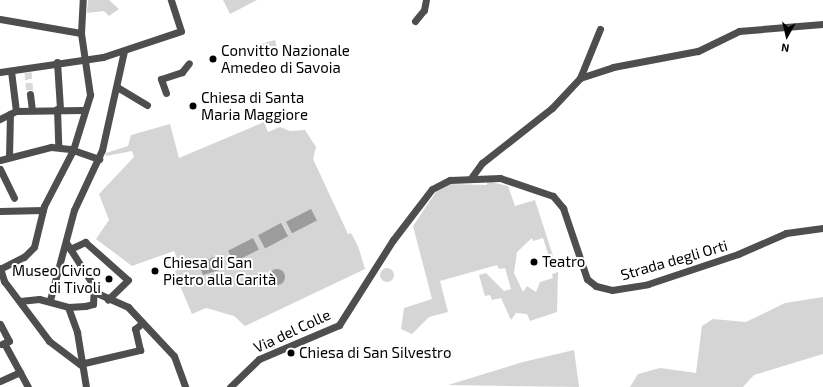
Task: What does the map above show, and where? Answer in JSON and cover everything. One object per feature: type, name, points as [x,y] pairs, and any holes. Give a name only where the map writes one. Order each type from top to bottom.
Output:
[{"type":"street","points":[[83,0],[81,34],[82,60],[90,92],[82,110],[73,150],[43,210],[34,247],[24,257],[0,268],[2,282],[20,301],[49,341],[83,363],[140,350],[135,328],[141,324]]},
{"type":"street","points":[[0,72],[28,70],[57,62],[82,60],[124,51],[181,31],[171,0]]},
{"type":"street","points":[[415,21],[425,8],[426,0]]},
{"type":"street","points":[[0,19],[81,34]]},
{"type":"street","points":[[580,78],[613,67],[698,51],[739,31],[823,24]]},
{"type":"street","points":[[471,178],[482,163],[552,108],[580,78],[600,29]]},
{"type":"street","points":[[124,51],[117,87],[99,159],[75,208],[68,247],[94,287],[108,299],[128,307],[141,324],[174,356],[185,387]]},
{"type":"street","points":[[57,62],[58,147]]},
{"type":"street","points":[[166,93],[161,79],[182,72],[189,63]]},
{"type":"street","points":[[11,71],[13,113],[9,146],[11,156]]},
{"type":"street","points":[[117,87],[147,105]]},
{"type":"street","points":[[30,94],[32,110]]},
{"type":"street","points":[[0,119],[13,113],[32,110],[82,110]]},
{"type":"street","points":[[0,160],[11,156],[58,147],[73,150],[99,159]]},
{"type":"street","points":[[0,169],[14,198]]},
{"type":"street","name":"Strada degli Orti","points":[[385,253],[432,190],[448,181],[471,178],[500,178],[555,198],[564,212],[586,276],[592,284],[608,289],[648,284],[738,254],[786,233],[823,228]]},
{"type":"street","points":[[0,211],[43,210]]},
{"type":"street","points":[[50,300],[60,254],[68,247],[85,242],[128,280],[108,299]]},
{"type":"street","name":"Via del Colle","points":[[230,387],[259,359],[338,326],[385,253]]},
{"type":"street","points":[[20,301],[50,300],[68,307],[92,305],[94,287]]},
{"type":"street","points":[[68,307],[79,340],[86,387]]},
{"type":"street","points":[[0,324],[9,341],[2,344],[28,387]]},
{"type":"street","points":[[0,381],[20,372]]},
{"type":"shaded area","points":[[88,0],[109,0],[119,9],[109,16],[104,11],[87,13]]},
{"type":"shaded area","points":[[223,0],[257,0],[230,14]]},
{"type":"shaded area","points":[[275,40],[278,51],[259,56],[256,45]]},
{"type":"shaded area","points":[[264,122],[268,132],[280,127],[290,131],[305,130],[316,147],[313,159],[348,234],[351,233],[358,246],[365,269],[245,326],[234,316],[206,308],[192,314],[174,272],[181,268],[174,251],[132,266],[96,239],[109,220],[99,194],[134,157],[132,151],[106,156],[106,153],[128,146],[131,135],[170,124],[179,158]]},
{"type":"shaded area","points":[[487,181],[508,186],[515,206],[535,200],[553,256],[549,257],[543,238],[533,241],[532,238],[517,252],[514,273],[523,292],[527,286],[536,292],[540,282],[553,278],[552,274],[558,272],[557,312],[530,321],[527,314],[516,313],[511,320],[501,298],[492,300],[490,295],[485,296],[479,275],[486,273],[504,291],[511,289],[505,268],[499,269],[497,265],[440,281],[448,312],[429,317],[412,334],[401,329],[404,308],[432,299],[413,226],[438,189],[450,184],[487,185]]},
{"type":"shaded area","points":[[311,209],[317,221],[292,233],[286,222]]},
{"type":"shaded area","points":[[281,223],[288,236],[265,248],[258,235]]},
{"type":"shaded area","points":[[253,238],[259,250],[234,262],[228,251]]},
{"type":"shaded area","points":[[213,257],[217,259],[219,270],[203,275],[199,265]]},
{"type":"shaded area","points":[[384,268],[390,268],[394,272],[394,278],[390,282],[384,282],[380,278],[380,272]]},
{"type":"shaded area","points":[[277,269],[284,274],[285,277],[280,284],[277,285],[270,280],[269,277],[274,270]]},
{"type":"shaded area","points":[[823,297],[823,354],[754,375],[743,387],[630,387],[638,374],[660,368],[696,373],[702,326],[713,319],[746,322],[785,303]]},
{"type":"shaded area","points":[[574,350],[579,387],[448,385],[523,362]]},
{"type":"tunnel","points":[[28,72],[30,94]]},
{"type":"place","name":"Convitto Nazionale Amedeo di Savoia","points":[[213,59]]},
{"type":"place","name":"Chiesa di Santa Maria Maggiore","points":[[193,106]]},
{"type":"place","name":"Teatro","points":[[534,262]]},
{"type":"place","name":"Chiesa di San Pietro alla Carità","points":[[155,271]]},
{"type":"place","name":"Museo Civico di Tivoli","points":[[109,279]]},
{"type":"place","name":"Chiesa di San Silvestro","points":[[291,353]]}]
